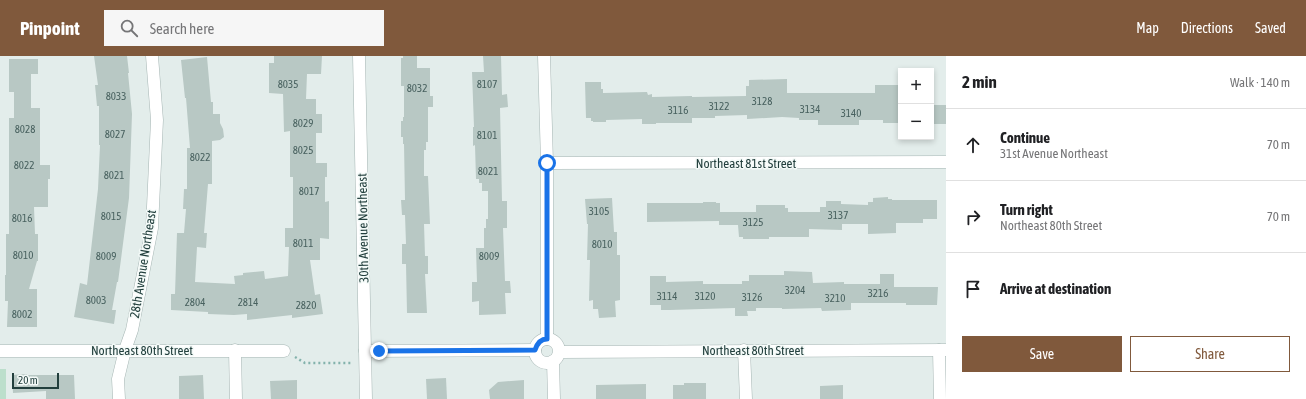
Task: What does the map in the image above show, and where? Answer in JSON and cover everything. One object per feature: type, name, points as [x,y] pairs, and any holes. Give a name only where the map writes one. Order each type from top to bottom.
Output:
[{"type":"street","name":"28th Avenue Northeast","points":[[118,399],[118,379],[125,350],[132,330],[152,228],[157,120],[152,56]]},
{"type":"street","name":"30th Avenue Northeast","points":[[359,56],[366,399]]},
{"type":"street","points":[[544,56],[547,163],[547,339]]},
{"type":"street","name":"Northeast 81st Street","points":[[547,163],[946,162]]},
{"type":"street","points":[[554,399],[558,344],[547,339],[541,340],[538,343],[535,350],[541,361],[545,363],[556,357]]},
{"type":"street","name":"Northeast 80th Street","points":[[0,351],[235,350],[288,353]]},
{"type":"street","points":[[235,350],[236,399]]},
{"type":"street","points":[[365,351],[535,350]]},
{"type":"street","name":"Northeast 80th Street","points":[[556,357],[744,350],[943,350]]},
{"type":"street","points":[[744,350],[746,399]]},
{"type":"street","points":[[940,399],[943,350]]},
{"type":"path","points":[[288,353],[305,363],[352,363]]},
{"type":"green space","points":[[0,369],[6,369],[6,399],[0,399]]},
{"type":"building","points":[[94,56],[127,56],[129,73],[132,114],[129,198],[118,282],[112,310],[116,310],[114,324],[74,317],[80,283],[87,285],[98,189],[100,145],[99,106],[97,106],[95,85],[98,85]]},
{"type":"building","points":[[274,56],[322,56],[321,74],[307,74],[306,99],[316,99],[316,114],[322,114],[322,133],[316,133],[316,163],[327,163],[327,177],[325,177],[325,202],[329,201],[329,239],[320,238],[320,260],[310,260],[315,295],[320,294],[323,314],[292,318],[292,315],[247,320],[247,314],[208,314],[208,312],[171,310],[171,294],[175,294],[177,233],[184,233],[186,209],[183,209],[184,189],[187,189],[187,148],[190,148],[181,60],[207,57],[211,102],[213,102],[213,114],[220,114],[220,123],[223,129],[224,137],[220,140],[212,141],[212,184],[208,184],[204,233],[207,233],[206,248],[197,247],[195,282],[235,284],[234,276],[243,275],[243,273],[264,271],[265,279],[288,276],[289,247],[285,247],[285,228],[293,228],[293,177],[290,177],[290,131],[284,132],[283,94],[269,93],[269,63],[274,63]]},
{"type":"building","points":[[403,56],[417,56],[417,68],[430,68],[430,96],[433,96],[433,107],[428,107],[428,142],[426,142],[426,150],[424,150],[424,176],[428,176],[430,224],[424,224],[425,256],[428,256],[428,274],[425,274],[427,313],[407,313],[406,264],[402,264],[402,244],[406,244],[405,215],[402,215],[401,200],[405,200],[404,144],[403,137],[401,137],[401,121],[403,121],[404,117],[404,86],[401,86],[401,58],[403,58]]},
{"type":"building","points":[[483,56],[501,56],[502,95],[507,94],[508,107],[500,108],[502,201],[507,201],[507,228],[503,228],[505,281],[510,281],[511,293],[505,293],[506,314],[479,315],[479,301],[472,302],[472,282],[477,282],[476,248],[484,248],[484,228],[486,228],[486,219],[488,219],[488,191],[482,191],[482,183],[479,183],[479,179],[476,179],[475,145],[473,146],[474,127],[472,72],[484,72]]},
{"type":"building","points":[[9,59],[38,59],[38,74],[31,74],[31,108],[40,108],[40,165],[50,165],[50,179],[48,179],[48,207],[34,207],[35,234],[38,234],[38,261],[29,289],[37,289],[37,327],[7,327],[8,301],[5,301],[5,275],[6,234],[9,234],[9,118],[14,118],[14,92],[9,92]]},
{"type":"building","points":[[787,79],[787,93],[875,93],[875,85],[898,85],[898,123],[883,123],[883,120],[859,120],[859,125],[818,125],[818,120],[799,120],[799,118],[782,117],[747,119],[747,115],[715,116],[715,118],[692,118],[692,123],[656,124],[642,124],[642,119],[606,120],[606,122],[593,122],[591,121],[591,118],[586,118],[585,82],[601,82],[601,89],[603,89],[603,93],[647,92],[648,95],[652,94],[652,97],[692,97],[746,96],[746,86],[749,86],[749,80]]},
{"type":"building","points":[[934,105],[946,105],[946,124],[934,124]]},
{"type":"building","points":[[888,197],[888,199],[892,200],[937,200],[937,219],[923,219],[923,223],[896,223],[896,233],[868,234],[868,224],[842,224],[842,230],[809,229],[809,237],[769,237],[769,239],[743,239],[743,237],[739,237],[738,225],[719,225],[719,221],[647,222],[647,203],[716,202],[720,203],[720,212],[756,212],[756,205],[785,205],[785,208],[788,208],[788,212],[820,212],[820,207],[826,207],[826,201],[841,201],[841,204],[868,205],[868,202],[873,202],[873,198]]},
{"type":"building","points":[[612,198],[614,232],[617,232],[617,255],[620,255],[620,300],[615,301],[616,317],[599,318],[598,309],[593,309],[593,300],[589,301],[590,260],[587,260],[588,224],[585,199]]},
{"type":"building","points":[[784,271],[812,272],[813,283],[844,282],[844,284],[880,284],[880,274],[894,274],[894,287],[938,287],[937,305],[906,305],[906,303],[851,303],[851,310],[822,311],[821,308],[756,308],[756,311],[747,311],[748,316],[735,316],[735,308],[661,310],[661,305],[650,305],[650,276],[666,276],[666,282],[703,281],[703,284],[742,284],[742,281],[749,281],[749,275],[784,275]]},
{"type":"building","points":[[12,375],[74,375],[75,399],[46,399],[46,391],[13,393]]},
{"type":"building","points":[[203,375],[204,399],[179,399],[179,376]]},
{"type":"building","points":[[446,378],[447,399],[427,399],[426,379]]},
{"type":"building","points":[[297,380],[297,399],[271,399],[270,381]]},
{"type":"building","points":[[524,380],[524,399],[490,399],[489,390],[498,382]]},
{"type":"building","points":[[684,383],[706,383],[706,399],[673,399],[673,385],[684,385]]},
{"type":"building","points":[[646,384],[646,399],[596,399],[596,385]]},
{"type":"building","points":[[843,385],[843,399],[820,399],[820,386]]},
{"type":"route","points":[[379,351],[535,350],[541,340],[547,339],[547,163]]}]
